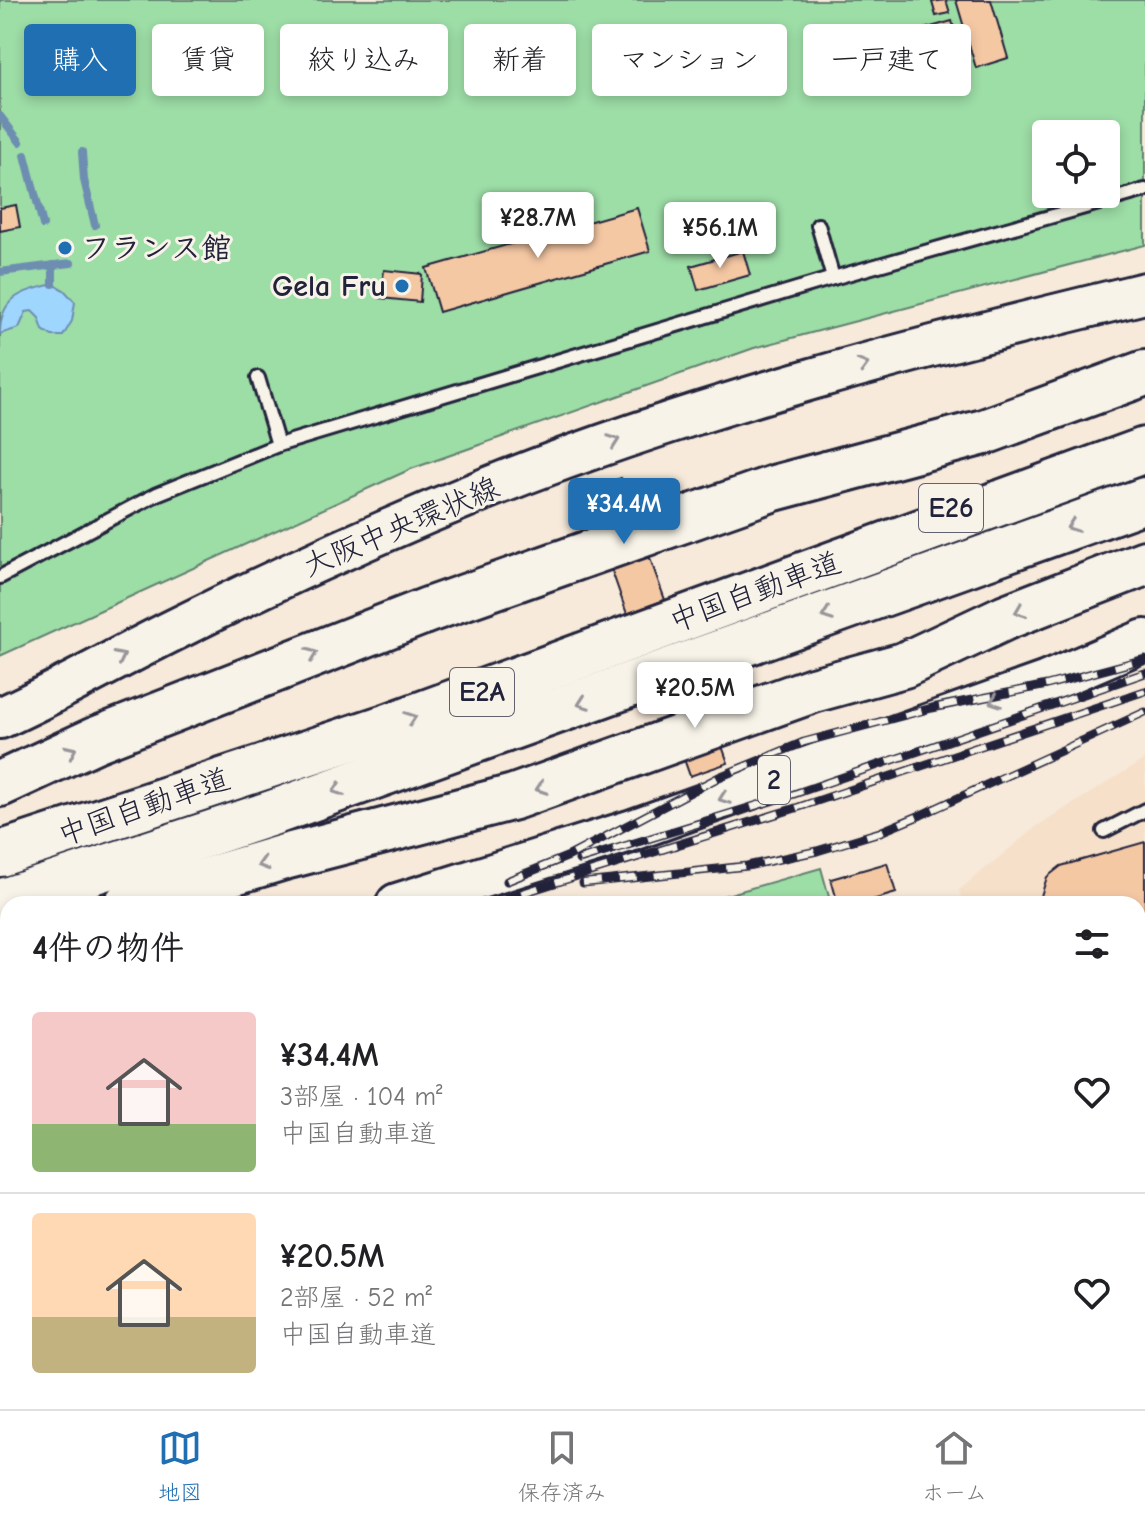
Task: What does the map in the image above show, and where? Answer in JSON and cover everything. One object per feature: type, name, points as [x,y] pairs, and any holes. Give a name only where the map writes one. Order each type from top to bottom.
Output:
[{"type":"highway","points":[[0,784],[95,740],[360,635],[774,488],[974,407],[1145,346]]},
{"type":"highway","points":[[774,488],[984,432],[1145,373]]},
{"type":"highway","name":"E26","points":[[757,592],[1145,425]]},
{"type":"highway","name":"中国自動車道","points":[[0,854],[389,726],[1145,450]]},
{"type":"highway","name":"中国自動車道","points":[[18,896],[272,813],[1145,500]]},
{"type":"highway","points":[[154,896],[284,857],[514,797],[813,690],[904,665],[1006,617],[1145,563]]},
{"type":"main road","name":"大阪中央環状線","points":[[0,718],[253,591],[488,488],[569,457],[645,430],[816,378],[1145,291]]},
{"type":"main road","name":"2","points":[[423,896],[633,830],[1047,682],[1145,640]]},
{"type":"lane","points":[[0,577],[157,494],[278,445],[833,278],[1145,190]]},
{"type":"lane","points":[[818,225],[833,278]]},
{"type":"lane","points":[[258,378],[278,445]]},
{"type":"lane","points":[[1104,831],[1145,810]]},
{"type":"shaded area","points":[[1145,759],[1145,896],[961,896],[959,890],[1037,826]]},
{"type":"green space","points":[[0,0],[1145,0],[1145,245],[754,348],[411,469],[0,656]]},
{"type":"green space","points":[[821,868],[829,896],[723,896]]},
{"type":"water","points":[[53,284],[75,302],[72,321],[63,336],[52,336],[43,330],[39,318],[32,311],[26,312],[19,328],[0,334],[4,312],[14,298]]},
{"type":"building","points":[[946,0],[950,13],[936,16],[932,2]]},
{"type":"building","points":[[956,0],[991,0],[1008,58],[976,68],[971,51],[971,24],[963,24]]},
{"type":"building","points":[[16,205],[20,227],[0,231],[0,208]]},
{"type":"building","points":[[637,208],[650,251],[439,312],[426,268]]},
{"type":"building","points":[[743,251],[750,275],[698,290],[691,266]]},
{"type":"building","name":"Gela Fru","points":[[384,270],[422,274],[420,302],[381,298]]},
{"type":"building","points":[[621,478],[665,600],[627,614],[584,491]]},
{"type":"building","points":[[700,684],[728,763],[690,776],[662,697]]},
{"type":"building","points":[[1145,842],[1145,896],[1041,896],[1047,877],[1061,866]]},
{"type":"building","points":[[887,863],[896,893],[886,896],[836,896],[831,879]]},
{"type":"waterway","points":[[0,116],[20,142]]},
{"type":"waterway","points":[[82,152],[84,180],[95,225]]},
{"type":"waterway","points":[[25,155],[43,225]]},
{"type":"waterway","points":[[0,272],[71,263]]},
{"type":"waterway","points":[[53,265],[53,284]]},
{"type":"railway","points":[[507,881],[569,856],[719,777],[804,742],[932,708],[1047,685],[1145,659]]},
{"type":"railway","points":[[579,860],[794,794],[1145,673]]},
{"type":"railway","points":[[513,896],[799,807],[1145,691]]},
{"type":"railway","points":[[583,883],[747,866],[817,851],[880,832],[1145,712]]},
{"type":"place","name":"フランス館","points":[[65,248]]},
{"type":"place","name":"Gela Fru","points":[[402,286]]}]
